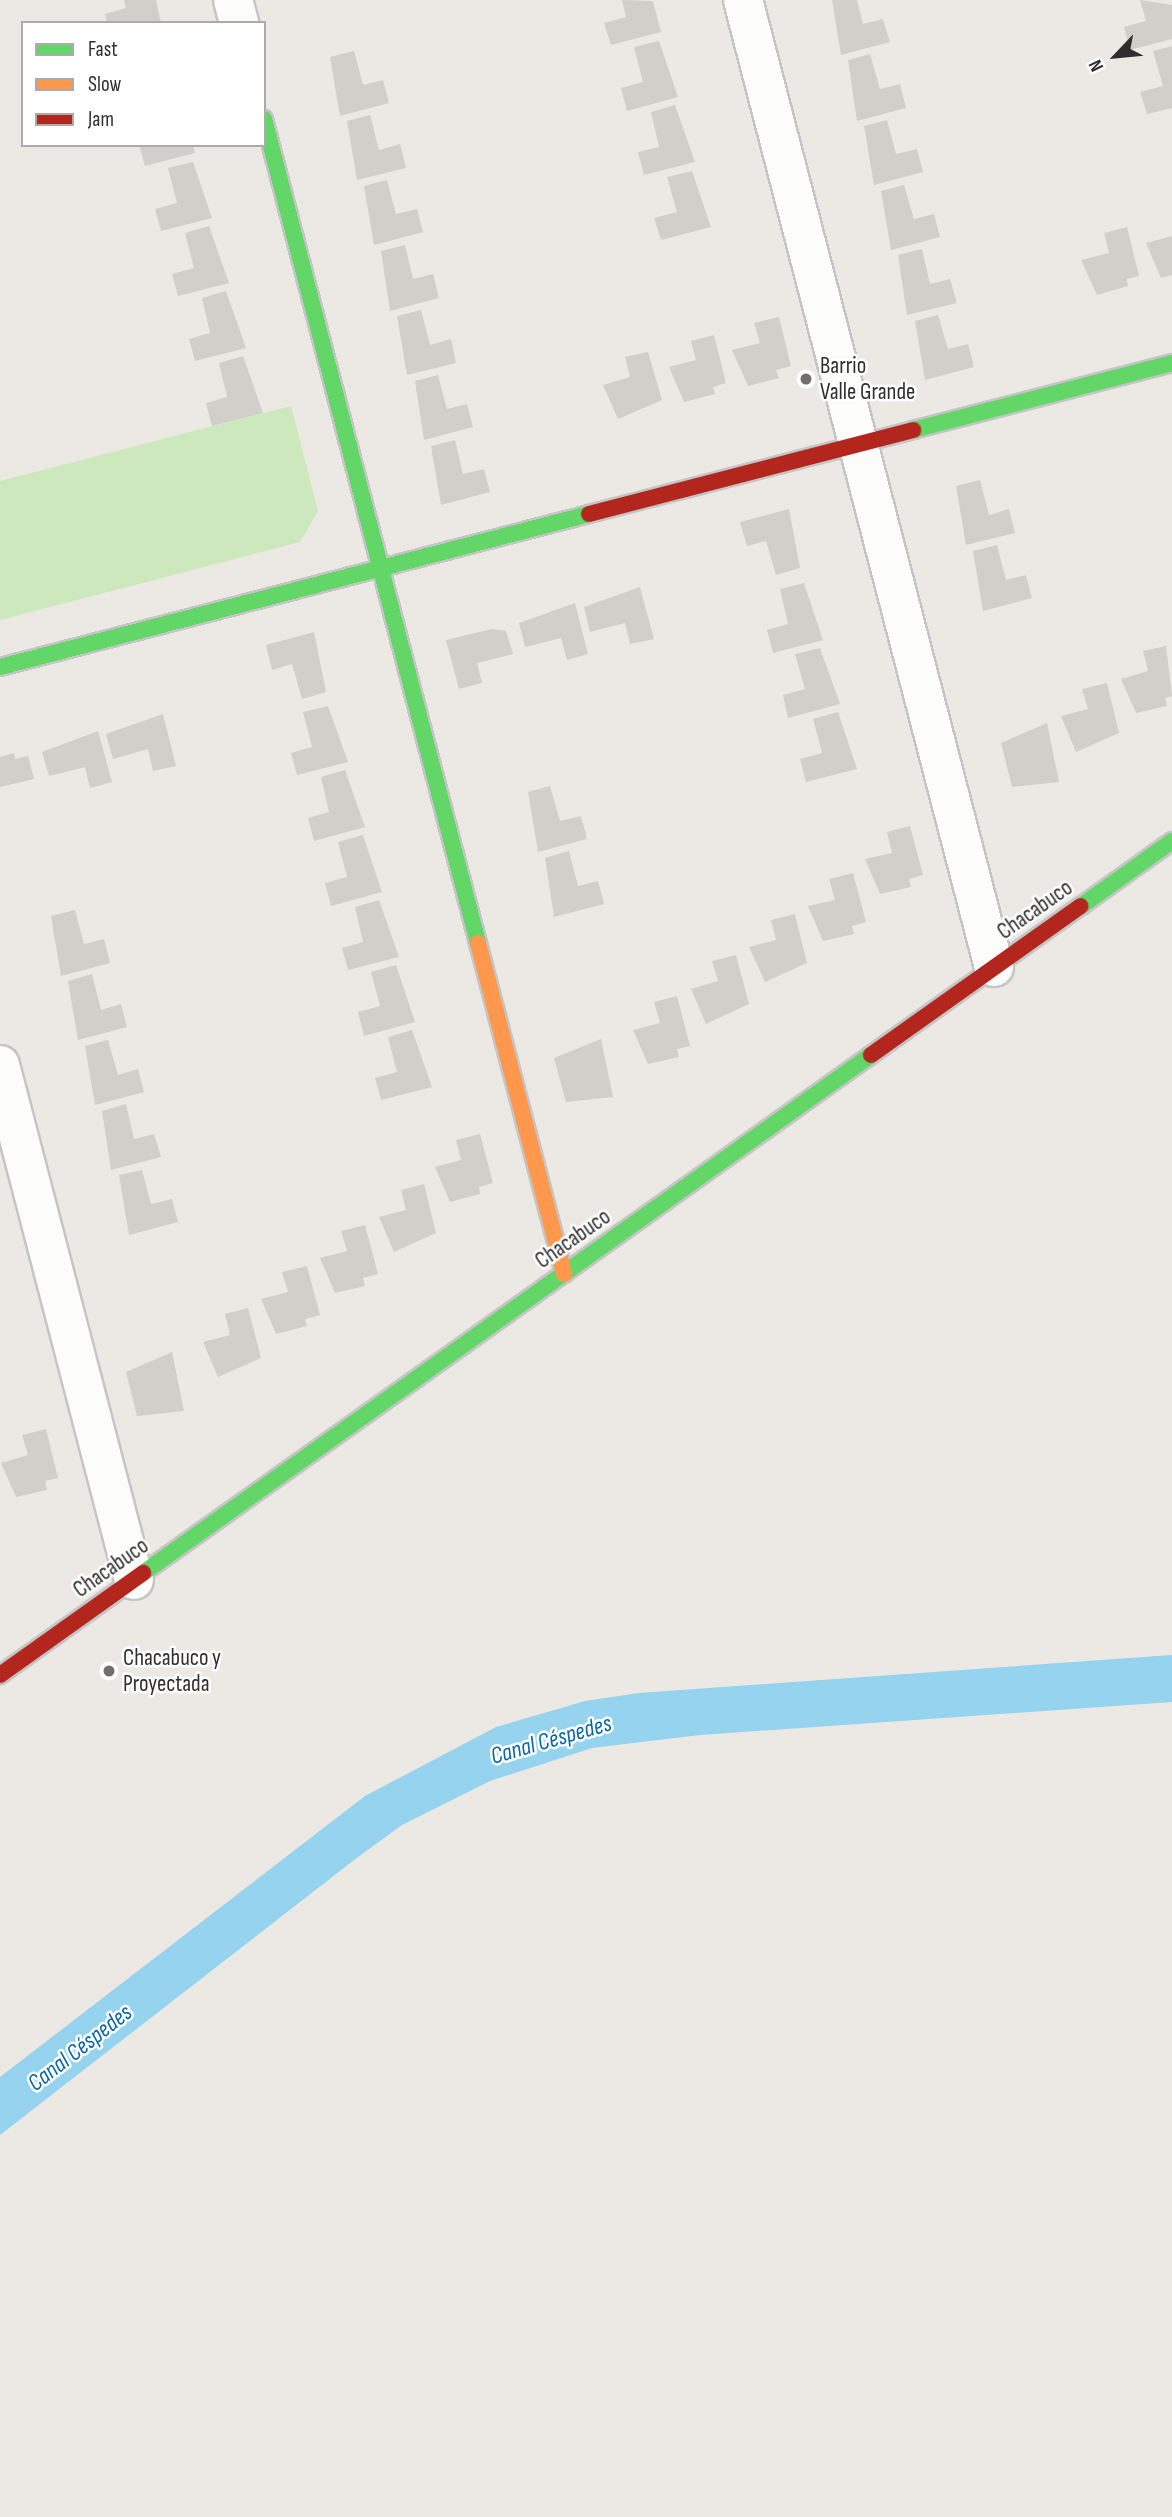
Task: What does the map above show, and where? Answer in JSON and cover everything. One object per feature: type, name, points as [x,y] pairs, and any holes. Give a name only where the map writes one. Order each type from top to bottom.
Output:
[{"type":"street","points":[[233,0],[238,21]]},
{"type":"street","points":[[743,0],[994,967]]},
{"type":"street","points":[[266,127],[564,1274]]},
{"type":"street","points":[[0,667],[1172,363]]},
{"type":"street","name":"Chacabuco","points":[[0,1675],[1172,841]]},
{"type":"street","points":[[0,1065],[134,1580]]},
{"type":"green space","points":[[291,406],[318,511],[300,542],[0,620],[0,481]]},
{"type":"water","name":"Canal Céspedes","points":[[1172,1655],[1172,1702],[700,1735],[592,1748],[490,1781],[402,1825],[0,2135],[0,2077],[365,1796],[496,1727],[585,1701],[639,1693]]},
{"type":"building","points":[[124,0],[156,0],[161,21],[107,21],[105,14],[126,8]]},
{"type":"building","points":[[622,0],[653,1],[661,32],[611,45],[604,23],[626,17]]},
{"type":"building","points":[[832,0],[857,0],[863,24],[883,19],[890,42],[841,55]]},
{"type":"building","points":[[1140,0],[1172,5],[1172,39],[1130,50],[1124,27],[1146,21]]},
{"type":"building","points":[[659,41],[678,97],[627,111],[621,88],[643,82],[634,47]]},
{"type":"building","points":[[1172,46],[1172,108],[1147,114],[1140,92],[1163,86],[1153,51]]},
{"type":"building","points":[[354,51],[363,85],[383,80],[389,103],[340,116],[330,57]]},
{"type":"building","points":[[870,54],[880,89],[900,84],[906,108],[857,121],[848,60]]},
{"type":"building","points":[[675,105],[695,162],[644,175],[638,152],[659,147],[651,112]]},
{"type":"building","points":[[370,115],[379,150],[400,144],[406,168],[357,180],[347,121]]},
{"type":"building","points":[[887,120],[896,154],[917,149],[923,172],[874,185],[864,126]]},
{"type":"building","points":[[140,147],[194,147],[195,153],[145,166]]},
{"type":"building","points":[[193,162],[212,218],[161,231],[155,209],[177,203],[168,168]]},
{"type":"building","points":[[692,171],[711,227],[661,240],[654,218],[677,212],[667,177]]},
{"type":"building","points":[[387,180],[396,214],[417,209],[423,232],[374,245],[364,186]]},
{"type":"building","points":[[904,185],[914,219],[934,214],[940,237],[891,250],[881,191]]},
{"type":"building","points":[[209,226],[229,283],[178,296],[172,274],[194,268],[185,233]]},
{"type":"building","points":[[1127,227],[1139,276],[1127,279],[1128,286],[1097,295],[1081,260],[1109,253],[1104,233]]},
{"type":"building","points":[[1172,236],[1172,275],[1161,278],[1146,243]]},
{"type":"building","points":[[405,245],[413,279],[433,274],[439,298],[390,311],[381,251]]},
{"type":"building","points":[[922,249],[930,284],[950,279],[957,303],[907,315],[898,255]]},
{"type":"building","points":[[226,291],[246,348],[195,361],[189,339],[210,333],[202,298]]},
{"type":"building","points":[[421,310],[430,345],[451,339],[456,363],[407,375],[397,316]]},
{"type":"building","points":[[938,315],[948,349],[968,344],[974,367],[925,380],[915,321]]},
{"type":"building","points":[[779,317],[791,366],[776,370],[779,378],[748,386],[732,350],[760,343],[754,323]]},
{"type":"building","points":[[714,335],[726,383],[713,387],[715,394],[684,402],[669,367],[696,360],[691,341]]},
{"type":"building","points":[[648,352],[662,400],[618,419],[603,385],[630,377],[625,357]]},
{"type":"building","points":[[243,356],[263,413],[212,426],[206,403],[227,397],[219,363]]},
{"type":"building","points":[[438,375],[447,409],[467,404],[473,427],[424,440],[415,381]]},
{"type":"building","points":[[455,440],[463,474],[484,469],[490,492],[441,505],[431,446]]},
{"type":"building","points":[[980,480],[989,515],[1009,509],[1015,533],[966,545],[956,486]]},
{"type":"building","points":[[789,509],[800,568],[776,575],[766,541],[747,546],[740,522]]},
{"type":"building","points":[[997,545],[1006,580],[1026,575],[1032,598],[983,611],[973,551]]},
{"type":"building","points":[[804,583],[823,640],[773,653],[767,630],[788,624],[780,589]]},
{"type":"building","points":[[640,587],[654,639],[630,644],[625,623],[590,632],[584,607]]},
{"type":"building","points":[[575,603],[588,654],[567,660],[561,638],[525,647],[519,623]]},
{"type":"building","points":[[492,629],[506,631],[513,654],[477,663],[482,683],[459,689],[446,640]]},
{"type":"building","points":[[314,632],[326,692],[302,699],[292,664],[272,670],[266,645]]},
{"type":"building","points":[[1166,646],[1172,696],[1165,698],[1167,706],[1136,713],[1121,679],[1148,671],[1143,651]]},
{"type":"building","points":[[820,648],[840,704],[788,718],[783,695],[805,689],[795,654]]},
{"type":"building","points":[[1107,683],[1119,733],[1076,752],[1061,716],[1088,709],[1082,689]]},
{"type":"building","points":[[328,706],[348,762],[297,775],[291,753],[312,747],[303,712]]},
{"type":"building","points":[[838,712],[857,769],[806,782],[800,759],[822,753],[813,719]]},
{"type":"building","points":[[163,714],[176,766],[153,771],[148,749],[113,759],[106,734]]},
{"type":"building","points":[[1047,723],[1059,782],[1012,787],[1001,743]]},
{"type":"building","points":[[98,731],[112,782],[90,788],[85,767],[49,776],[42,752]]},
{"type":"building","points":[[14,753],[15,759],[28,756],[34,779],[0,787],[0,757]]},
{"type":"building","points":[[345,770],[365,827],[314,841],[308,818],[329,812],[321,777]]},
{"type":"building","points":[[550,786],[560,821],[581,816],[587,839],[538,852],[528,792]]},
{"type":"building","points":[[910,826],[923,875],[909,879],[911,887],[880,894],[865,859],[892,853],[887,832]]},
{"type":"building","points":[[363,835],[382,892],[331,906],[325,883],[347,877],[338,842]]},
{"type":"building","points":[[569,851],[578,886],[598,881],[604,904],[554,917],[545,858]]},
{"type":"building","points":[[853,873],[866,922],[852,926],[854,934],[823,941],[808,906],[835,900],[829,879]]},
{"type":"building","points":[[379,900],[399,957],[348,970],[342,948],[363,942],[355,907]]},
{"type":"building","points":[[75,910],[84,944],[104,939],[110,963],[61,976],[51,916]]},
{"type":"building","points":[[795,914],[807,963],[765,982],[749,947],[776,940],[771,920]]},
{"type":"building","points":[[736,955],[749,1004],[706,1024],[691,989],[718,981],[712,961]]},
{"type":"building","points":[[396,965],[415,1022],[364,1036],[358,1012],[380,1006],[371,972]]},
{"type":"building","points":[[92,974],[101,1010],[121,1004],[127,1027],[78,1040],[68,981]]},
{"type":"building","points":[[677,996],[690,1046],[677,1049],[679,1057],[648,1064],[633,1030],[660,1023],[654,1002]]},
{"type":"building","points":[[412,1030],[432,1087],[381,1100],[375,1078],[397,1072],[388,1037]]},
{"type":"building","points":[[601,1039],[613,1097],[566,1102],[554,1058]]},
{"type":"building","points":[[108,1040],[118,1075],[138,1069],[144,1092],[95,1105],[85,1046]]},
{"type":"building","points":[[126,1104],[134,1139],[154,1134],[161,1157],[111,1170],[102,1111]]},
{"type":"building","points":[[480,1134],[493,1183],[479,1187],[480,1194],[450,1202],[435,1167],[461,1160],[456,1140]]},
{"type":"building","points":[[142,1170],[151,1204],[172,1199],[178,1222],[129,1235],[119,1175]]},
{"type":"building","points":[[424,1184],[436,1233],[394,1252],[379,1217],[406,1210],[401,1190]]},
{"type":"building","points":[[365,1225],[378,1274],[363,1278],[365,1286],[335,1293],[320,1258],[347,1251],[341,1231]]},
{"type":"building","points":[[307,1266],[320,1315],[305,1319],[307,1326],[276,1334],[261,1299],[288,1292],[282,1272]]},
{"type":"building","points":[[248,1308],[261,1358],[218,1377],[203,1342],[230,1335],[225,1314]]},
{"type":"building","points":[[172,1352],[184,1411],[137,1416],[126,1372]]},
{"type":"building","points":[[46,1429],[58,1478],[45,1481],[47,1490],[16,1497],[1,1463],[28,1455],[22,1435]]},
{"type":"traffic: fast","points":[[266,127],[478,943]]},
{"type":"traffic: fast","points":[[913,430],[1172,363]]},
{"type":"traffic: fast","points":[[0,667],[589,514]]},
{"type":"traffic: fast","points":[[1081,906],[1172,841]]},
{"type":"traffic: fast","points":[[143,1573],[871,1055]]},
{"type":"traffic: slow","points":[[478,943],[564,1274]]},
{"type":"traffic: jam","points":[[589,514],[913,430]]},
{"type":"traffic: jam","points":[[871,1055],[1081,906]]},
{"type":"traffic: jam","points":[[0,1675],[143,1573]]},
{"type":"place","name":"Barrio Valle Grande","points":[[806,379]]},
{"type":"place","name":"Chacabuco y Proyectada","points":[[109,1671]]}]
